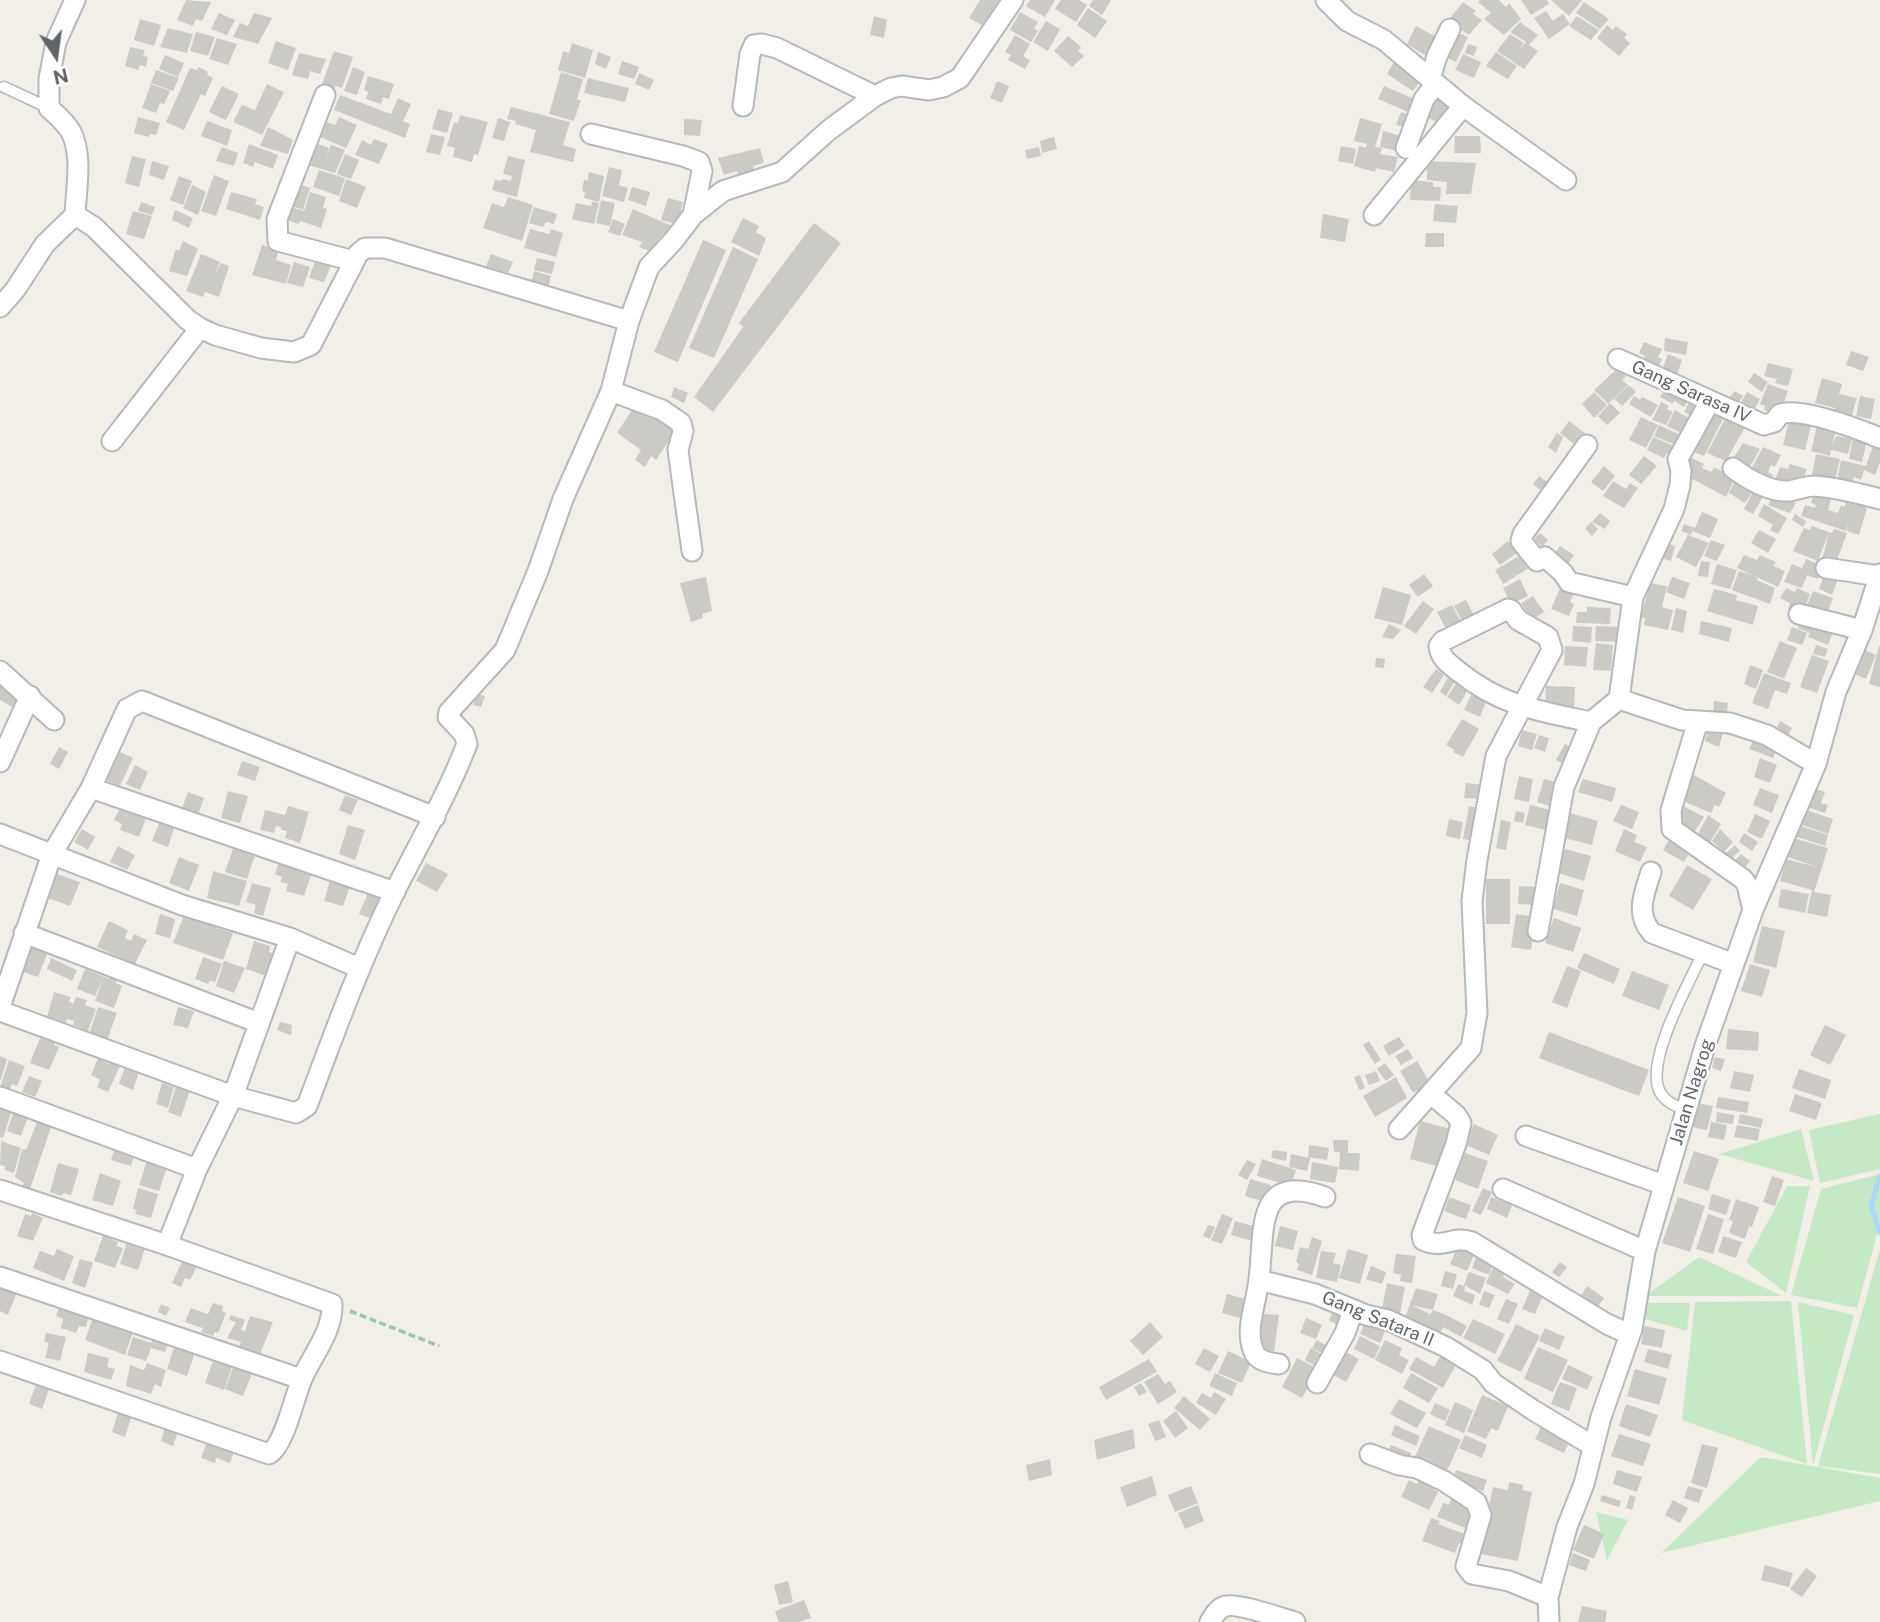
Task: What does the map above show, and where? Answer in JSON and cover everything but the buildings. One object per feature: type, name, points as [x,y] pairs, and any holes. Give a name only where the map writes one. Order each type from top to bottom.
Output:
[{"type":"street","points":[[0,307],[15,290],[45,244],[75,215],[77,156],[74,139],[71,131],[48,108],[49,79],[56,42],[75,0]]},
{"type":"street","points":[[435,817],[142,701],[127,709],[91,788],[52,854],[0,1009],[233,1096],[296,1113],[307,1106],[359,968],[435,817],[467,744],[464,734],[448,717],[449,712],[505,650],[538,571],[563,499],[611,391],[629,321],[649,267],[693,215],[723,191],[782,172],[829,130],[875,96],[902,86],[929,90],[943,87],[960,78],[1013,0]]},
{"type":"street","points":[[1326,0],[1347,21],[1384,40],[1463,106],[1566,180]]},
{"type":"street","points":[[1406,148],[1433,81],[1437,56],[1450,29]]},
{"type":"street","points":[[743,106],[750,54],[754,45],[762,44],[778,48],[875,96]]},
{"type":"street","points":[[325,95],[277,219],[278,241],[354,261]]},
{"type":"street","points":[[1374,215],[1463,106]]},
{"type":"street","points":[[591,134],[699,162],[702,171],[693,215]]},
{"type":"street","points":[[75,215],[94,227],[188,320],[215,335],[261,348],[294,352],[312,345],[361,250],[385,248],[629,321]]},
{"type":"street","points":[[112,441],[200,328]]},
{"type":"street","name":"Gang Sarasa IV","points":[[1619,359],[1764,425],[1773,422],[1780,414],[1794,412],[1850,426],[1880,438]]},
{"type":"street","points":[[611,391],[662,410],[681,423],[683,431],[678,450],[692,551]]},
{"type":"street","points":[[1538,931],[1564,787],[1591,722],[1619,699],[1633,597],[1674,509],[1680,485],[1678,458],[1710,401]]},
{"type":"street","points":[[1587,445],[1523,534],[1521,541],[1537,561],[1545,557],[1569,582],[1633,597]]},
{"type":"street","points":[[1733,468],[1762,485],[1784,491],[1815,486],[1846,490],[1880,499]]},
{"type":"street","points":[[1826,568],[1880,575]]},
{"type":"street","name":"Jalan Nagrog","points":[[1549,1622],[1548,1597],[1567,1527],[1584,1485],[1604,1405],[1629,1334],[1645,1251],[1705,1046],[1753,910],[1816,764],[1836,692],[1862,630],[1880,575]]},
{"type":"street","points":[[1399,1129],[1471,1048],[1477,1013],[1472,901],[1496,756],[1522,707],[1552,650],[1548,637],[1518,620],[1508,609],[1439,646],[1445,660],[1479,688],[1522,707],[1591,722]]},
{"type":"street","points":[[1799,614],[1862,630]]},
{"type":"street","points":[[0,671],[54,720]]},
{"type":"street","points":[[0,762],[30,696]]},
{"type":"street","points":[[1619,699],[1682,720],[1730,723],[1767,735],[1816,764]]},
{"type":"street","points":[[1698,721],[1671,810],[1672,829],[1743,879],[1753,910]]},
{"type":"street","points":[[91,788],[395,892]]},
{"type":"street","points":[[0,834],[182,905],[290,938],[359,968]]},
{"type":"street","points":[[1651,872],[1641,907],[1645,925],[1652,933],[1734,964]]},
{"type":"street","points":[[24,933],[259,1023]]},
{"type":"street","points":[[167,1245],[197,1169],[233,1096],[290,938]]},
{"type":"street","points":[[1431,1094],[1456,1115],[1461,1123],[1457,1144],[1430,1212],[1423,1240],[1434,1245],[1462,1239],[1472,1242],[1607,1324],[1629,1334]]},
{"type":"street","points":[[0,1097],[197,1169]]},
{"type":"street","points":[[1527,1136],[1664,1185]]},
{"type":"street","points":[[1503,1189],[1645,1251]]},
{"type":"street","points":[[0,1190],[167,1245],[332,1304],[329,1325],[301,1379],[278,1444],[270,1454],[0,1362]]},
{"type":"street","points":[[1279,1364],[1259,1359],[1252,1346],[1250,1327],[1259,1280],[1264,1218],[1274,1200],[1289,1191],[1308,1191],[1325,1198]]},
{"type":"street","points":[[0,1277],[301,1379]]},
{"type":"street","name":"Gang Satara II","points":[[1259,1280],[1315,1294],[1353,1310],[1388,1320],[1446,1347],[1483,1370],[1493,1383],[1532,1410],[1593,1446]]},
{"type":"street","points":[[1317,1383],[1345,1334],[1353,1310]]},
{"type":"street","points":[[1370,1454],[1399,1465],[1417,1468],[1476,1502],[1481,1515],[1466,1566],[1472,1574],[1509,1581],[1548,1597]]},
{"type":"street","points":[[1210,1622],[1217,1611],[1226,1606],[1237,1606],[1295,1622]]},
{"type":"lane","points":[[4,87],[48,108]]},
{"type":"lane","points":[[1686,1111],[1670,1102],[1658,1090],[1658,1056],[1703,953]]},
{"type":"path","points":[[332,1304],[439,1346]]},
{"type":"green space","points":[[1880,1114],[1880,1169],[1820,1183],[1809,1130]]},
{"type":"green space","points":[[1801,1129],[1814,1181],[1719,1154]]},
{"type":"green space","points":[[1880,1174],[1880,1223],[1857,1308],[1791,1295],[1821,1189]]},
{"type":"green space","points":[[1787,1186],[1810,1186],[1786,1293],[1746,1262]]},
{"type":"green space","points":[[1880,1249],[1880,1474],[1818,1466]]},
{"type":"green space","points":[[1699,1257],[1782,1296],[1645,1296]]},
{"type":"green space","points":[[1791,1301],[1807,1464],[1682,1420],[1695,1302]]},
{"type":"green space","points":[[1798,1302],[1854,1315],[1813,1465]]},
{"type":"green space","points":[[1644,1303],[1690,1303],[1687,1331],[1642,1318]]},
{"type":"green space","points":[[1761,1457],[1880,1478],[1880,1501],[1661,1553]]},
{"type":"green space","points":[[1596,1512],[1628,1520],[1607,1560]]},
{"type":"waterway","points":[[1880,1176],[1871,1206],[1880,1233]]}]
